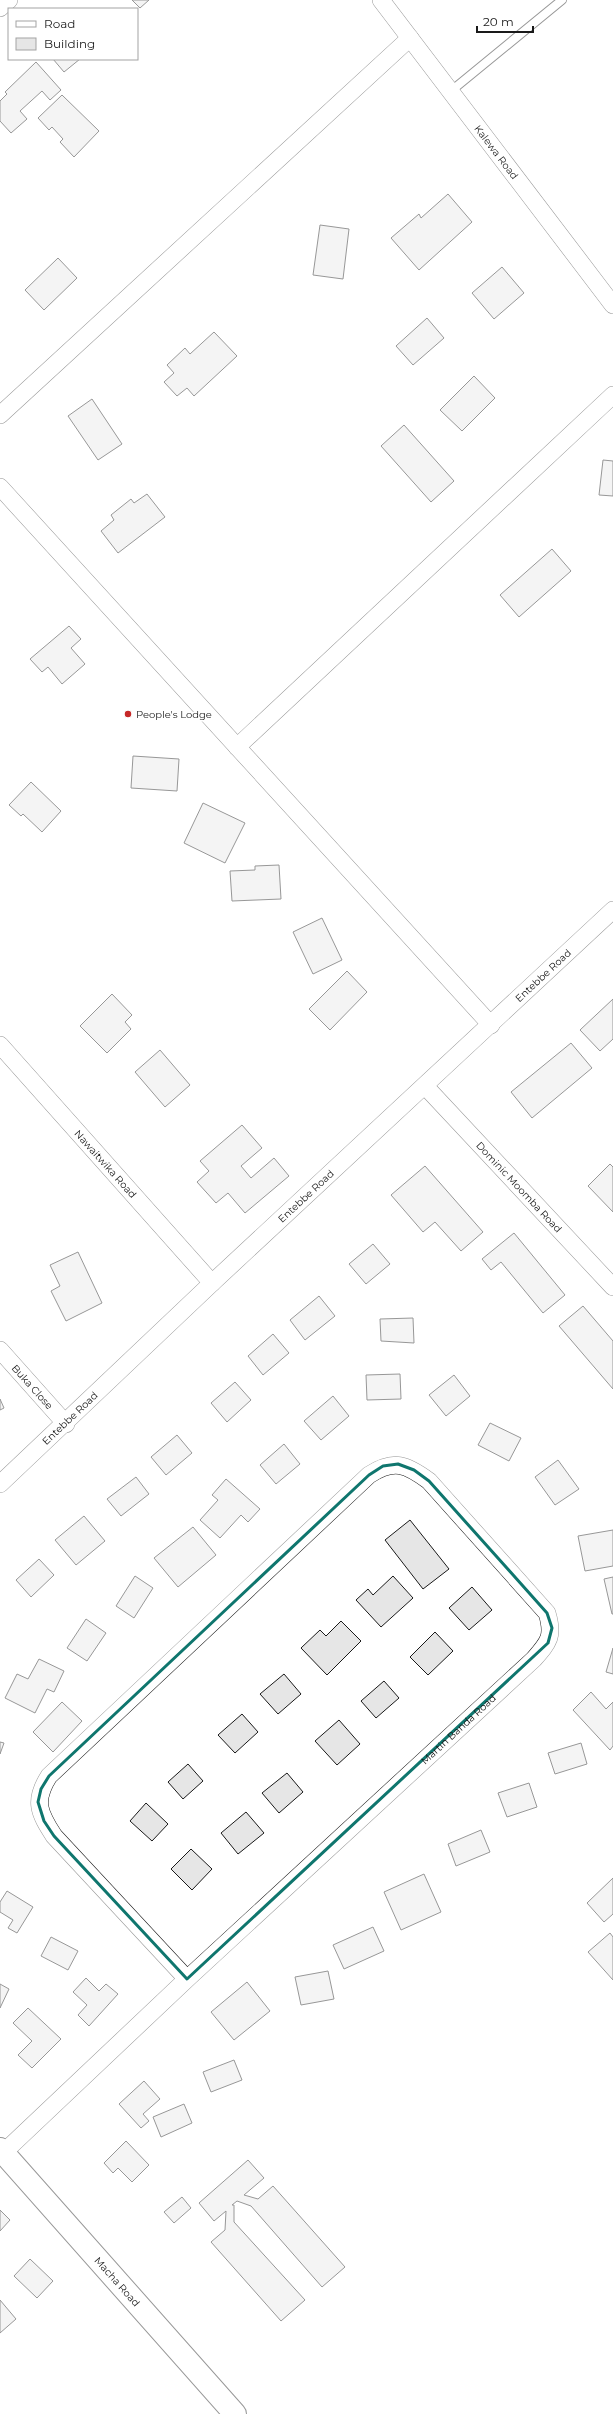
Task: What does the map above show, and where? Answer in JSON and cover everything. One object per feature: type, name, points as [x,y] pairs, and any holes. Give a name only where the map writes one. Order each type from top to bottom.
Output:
[{"type":"main road","name":"Macha Road","points":[[1,2151],[235,2414]]},
{"type":"street","points":[[0,8],[9,0]]},
{"type":"street","name":"Kalewa Road","points":[[381,0],[613,305]]},
{"type":"street","points":[[0,415],[410,38]]},
{"type":"street","points":[[237,747],[613,395]]},
{"type":"street","points":[[0,487],[491,1025]]},
{"type":"street","name":"Entebbe Road","points":[[0,1484],[66,1424],[212,1283],[613,910]]},
{"type":"street","name":"Nawaitwika Road","points":[[0,1045],[212,1283]]},
{"type":"street","name":"Dominic Moomba Road","points":[[425,1086],[613,1287]]},
{"type":"street","name":"Buka Close","points":[[0,1350],[66,1424]]},
{"type":"street","name":"Martin Banda Road","points":[[1,2151],[534,1659],[548,1643],[552,1628],[547,1613],[429,1481],[414,1470],[398,1464],[383,1466],[369,1475],[49,1776],[41,1789],[38,1802],[44,1821],[54,1836],[187,1979]]},
{"type":"lane","points":[[451,91],[562,0]]},
{"type":"highlighted area","points":[[398,1464],[414,1470],[429,1481],[547,1613],[552,1628],[548,1643],[187,1979],[54,1836],[44,1821],[38,1802],[41,1789],[49,1776],[369,1475],[383,1466]]},
{"type":"building","points":[[132,0],[149,0],[140,8]]},
{"type":"building","points":[[54,60],[79,60],[64,72]]},
{"type":"building","points":[[36,62],[61,90],[50,100],[42,91],[20,111],[27,119],[11,133],[0,121],[0,101],[7,94],[5,92]]},
{"type":"building","points":[[62,95],[99,131],[74,157],[60,142],[63,139],[52,127],[49,130],[38,118]]},
{"type":"building","points":[[448,194],[472,222],[419,270],[391,238],[419,214],[421,218]]},
{"type":"building","points":[[320,225],[349,229],[343,279],[313,275]]},
{"type":"building","points":[[58,258],[77,278],[44,310],[25,290]]},
{"type":"building","points":[[502,267],[524,293],[494,319],[472,293]]},
{"type":"building","points":[[427,318],[444,338],[413,365],[396,346]]},
{"type":"building","points":[[214,332],[237,356],[194,396],[187,388],[177,396],[164,382],[174,373],[167,365],[185,348],[190,354]]},
{"type":"building","points":[[474,376],[495,398],[462,431],[440,410]]},
{"type":"building","points":[[92,399],[122,444],[98,460],[68,416]]},
{"type":"building","points":[[404,425],[454,481],[431,502],[381,446]]},
{"type":"building","points":[[603,460],[613,461],[613,496],[599,495]]},
{"type":"building","points":[[147,494],[165,517],[118,553],[101,531],[114,520],[111,515],[131,499],[134,503]]},
{"type":"building","points":[[552,549],[571,571],[519,617],[500,595]]},
{"type":"building","points":[[69,626],[81,639],[71,648],[85,664],[62,684],[48,667],[42,672],[30,659]]},
{"type":"building","points":[[133,756],[179,759],[177,791],[131,788]]},
{"type":"building","points":[[31,782],[61,811],[42,832],[23,814],[21,816],[9,805]]},
{"type":"building","points":[[203,803],[245,823],[225,863],[184,843]]},
{"type":"building","points":[[279,865],[281,899],[232,901],[230,871],[255,870],[255,866]]},
{"type":"building","points":[[322,918],[342,960],[313,974],[293,932]]},
{"type":"building","points":[[347,971],[367,992],[330,1030],[309,1009]]},
{"type":"building","points":[[112,994],[132,1015],[125,1022],[131,1029],[107,1053],[80,1026]]},
{"type":"building","points":[[613,999],[613,1039],[600,1051],[580,1030]]},
{"type":"building","points":[[571,1043],[592,1068],[532,1118],[511,1092]]},
{"type":"building","points":[[160,1050],[190,1085],[165,1107],[135,1072]]},
{"type":"building","points":[[242,1125],[262,1148],[241,1166],[251,1178],[274,1158],[289,1176],[245,1213],[228,1193],[216,1203],[197,1182],[209,1171],[200,1161]]},
{"type":"building","points":[[610,1164],[613,1167],[613,1212],[588,1186]]},
{"type":"building","points":[[425,1166],[483,1232],[461,1251],[435,1222],[423,1232],[391,1195]]},
{"type":"building","points":[[514,1233],[565,1295],[543,1313],[501,1262],[491,1270],[482,1259]]},
{"type":"building","points":[[373,1244],[390,1264],[366,1284],[349,1264]]},
{"type":"building","points":[[78,1252],[102,1303],[66,1321],[51,1291],[60,1286],[50,1265]]},
{"type":"building","points":[[319,1296],[335,1316],[305,1340],[290,1320]]},
{"type":"building","points":[[583,1306],[613,1341],[613,1389],[559,1326]]},
{"type":"building","points":[[413,1318],[414,1343],[381,1341],[380,1319]]},
{"type":"building","points":[[273,1334],[289,1353],[263,1375],[248,1356]]},
{"type":"building","points":[[400,1374],[401,1399],[367,1400],[366,1375]]},
{"type":"building","points":[[454,1375],[470,1396],[446,1416],[429,1395]]},
{"type":"building","points":[[235,1382],[251,1400],[227,1422],[211,1403]]},
{"type":"building","points":[[333,1396],[349,1416],[321,1440],[304,1421]]},
{"type":"building","points":[[0,1399],[4,1408],[0,1410]]},
{"type":"building","points":[[490,1423],[521,1438],[509,1461],[478,1445]]},
{"type":"building","points":[[177,1435],[192,1453],[166,1475],[151,1457]]},
{"type":"building","points":[[284,1444],[300,1464],[276,1484],[260,1465]]},
{"type":"building","points":[[558,1460],[579,1489],[555,1505],[535,1477]]},
{"type":"building","points":[[136,1477],[149,1494],[121,1516],[107,1499]]},
{"type":"building","points":[[226,1479],[260,1509],[248,1522],[241,1515],[220,1538],[200,1520],[218,1500],[212,1495]]},
{"type":"building","points":[[84,1516],[105,1541],[76,1565],[55,1540]]},
{"type":"building","points":[[410,1520],[449,1569],[423,1589],[385,1540]]},
{"type":"building","points":[[193,1527],[216,1555],[178,1587],[154,1558]]},
{"type":"building","points":[[613,1530],[613,1566],[585,1571],[578,1536]]},
{"type":"building","points":[[39,1559],[54,1575],[31,1597],[16,1580]]},
{"type":"building","points":[[135,1576],[153,1588],[134,1618],[116,1606]]},
{"type":"building","points":[[393,1576],[413,1598],[381,1627],[356,1600],[368,1589],[373,1595]]},
{"type":"building","points":[[613,1577],[613,1614],[612,1614],[604,1579]]},
{"type":"building","points":[[472,1587],[492,1610],[469,1630],[449,1608]]},
{"type":"building","points":[[86,1619],[106,1633],[87,1661],[67,1648]]},
{"type":"building","points":[[341,1621],[361,1641],[327,1675],[301,1648],[320,1630],[326,1636]]},
{"type":"building","points":[[435,1632],[453,1651],[428,1675],[410,1657]]},
{"type":"building","points":[[613,1648],[613,1674],[606,1672]]},
{"type":"building","points":[[39,1659],[64,1671],[54,1692],[47,1689],[35,1713],[5,1698],[17,1674],[28,1679]]},
{"type":"building","points":[[284,1674],[301,1694],[278,1714],[260,1694]]},
{"type":"building","points":[[384,1681],[399,1698],[376,1718],[361,1701]]},
{"type":"building","points":[[591,1692],[606,1709],[613,1702],[613,1746],[610,1750],[573,1710]]},
{"type":"building","points":[[62,1702],[82,1721],[53,1752],[33,1732]]},
{"type":"building","points":[[242,1714],[258,1732],[235,1753],[218,1735]]},
{"type":"building","points":[[339,1720],[360,1744],[337,1765],[315,1741]]},
{"type":"building","points":[[0,1742],[4,1743],[0,1754]]},
{"type":"building","points":[[581,1743],[587,1764],[555,1774],[548,1753]]},
{"type":"building","points":[[188,1764],[203,1781],[183,1799],[168,1782]]},
{"type":"building","points":[[287,1773],[303,1792],[279,1813],[262,1793]]},
{"type":"building","points":[[529,1783],[537,1807],[507,1817],[498,1793]]},
{"type":"building","points":[[146,1803],[168,1824],[152,1841],[130,1821]]},
{"type":"building","points":[[246,1812],[264,1833],[238,1854],[221,1833]]},
{"type":"building","points":[[481,1830],[490,1852],[456,1866],[448,1844]]},
{"type":"building","points":[[191,1849],[212,1869],[192,1890],[171,1869]]},
{"type":"building","points":[[424,1874],[441,1912],[401,1930],[384,1892]]},
{"type":"building","points":[[613,1878],[613,1914],[604,1922],[587,1903]]},
{"type":"building","points":[[7,1891],[33,1907],[17,1933],[8,1928],[13,1920],[0,1912],[0,1902]]},
{"type":"building","points":[[373,1927],[384,1951],[344,1969],[333,1945]]},
{"type":"building","points":[[610,1933],[613,1937],[613,1980],[588,1952]]},
{"type":"building","points":[[51,1937],[78,1951],[68,1970],[41,1956]]},
{"type":"building","points":[[328,1971],[334,1999],[301,2005],[295,1977]]},
{"type":"building","points":[[86,1978],[99,1991],[106,1984],[118,1994],[89,2026],[78,2015],[87,2005],[73,1992]]},
{"type":"building","points":[[247,1982],[270,2011],[234,2040],[211,2012]]},
{"type":"building","points":[[0,1984],[9,1989],[0,2008]]},
{"type":"building","points":[[28,2008],[61,2039],[32,2068],[18,2055],[32,2041],[13,2023]]},
{"type":"building","points":[[234,2060],[242,2080],[211,2092],[203,2072]]},
{"type":"building","points":[[144,2081],[160,2099],[143,2114],[149,2121],[141,2128],[119,2104]]},
{"type":"building","points":[[184,2104],[192,2123],[161,2137],[153,2117]]},
{"type":"building","points":[[126,2141],[149,2165],[132,2182],[118,2168],[113,2173],[104,2163]]},
{"type":"building","points":[[248,2160],[264,2178],[244,2195],[258,2199],[273,2186],[345,2267],[322,2287],[251,2206],[237,2201],[232,2205],[234,2205],[234,2222],[305,2300],[281,2321],[211,2242],[225,2230],[226,2211],[214,2221],[199,2203]]},
{"type":"building","points":[[182,2197],[191,2208],[174,2223],[164,2212]]},
{"type":"building","points":[[0,2210],[10,2220],[0,2231]]},
{"type":"building","points":[[30,2259],[53,2281],[37,2298],[14,2276]]},
{"type":"building","points":[[0,2300],[16,2319],[0,2333]]},
{"type":"place","name":"People's Lodge","points":[[128,714]]}]
